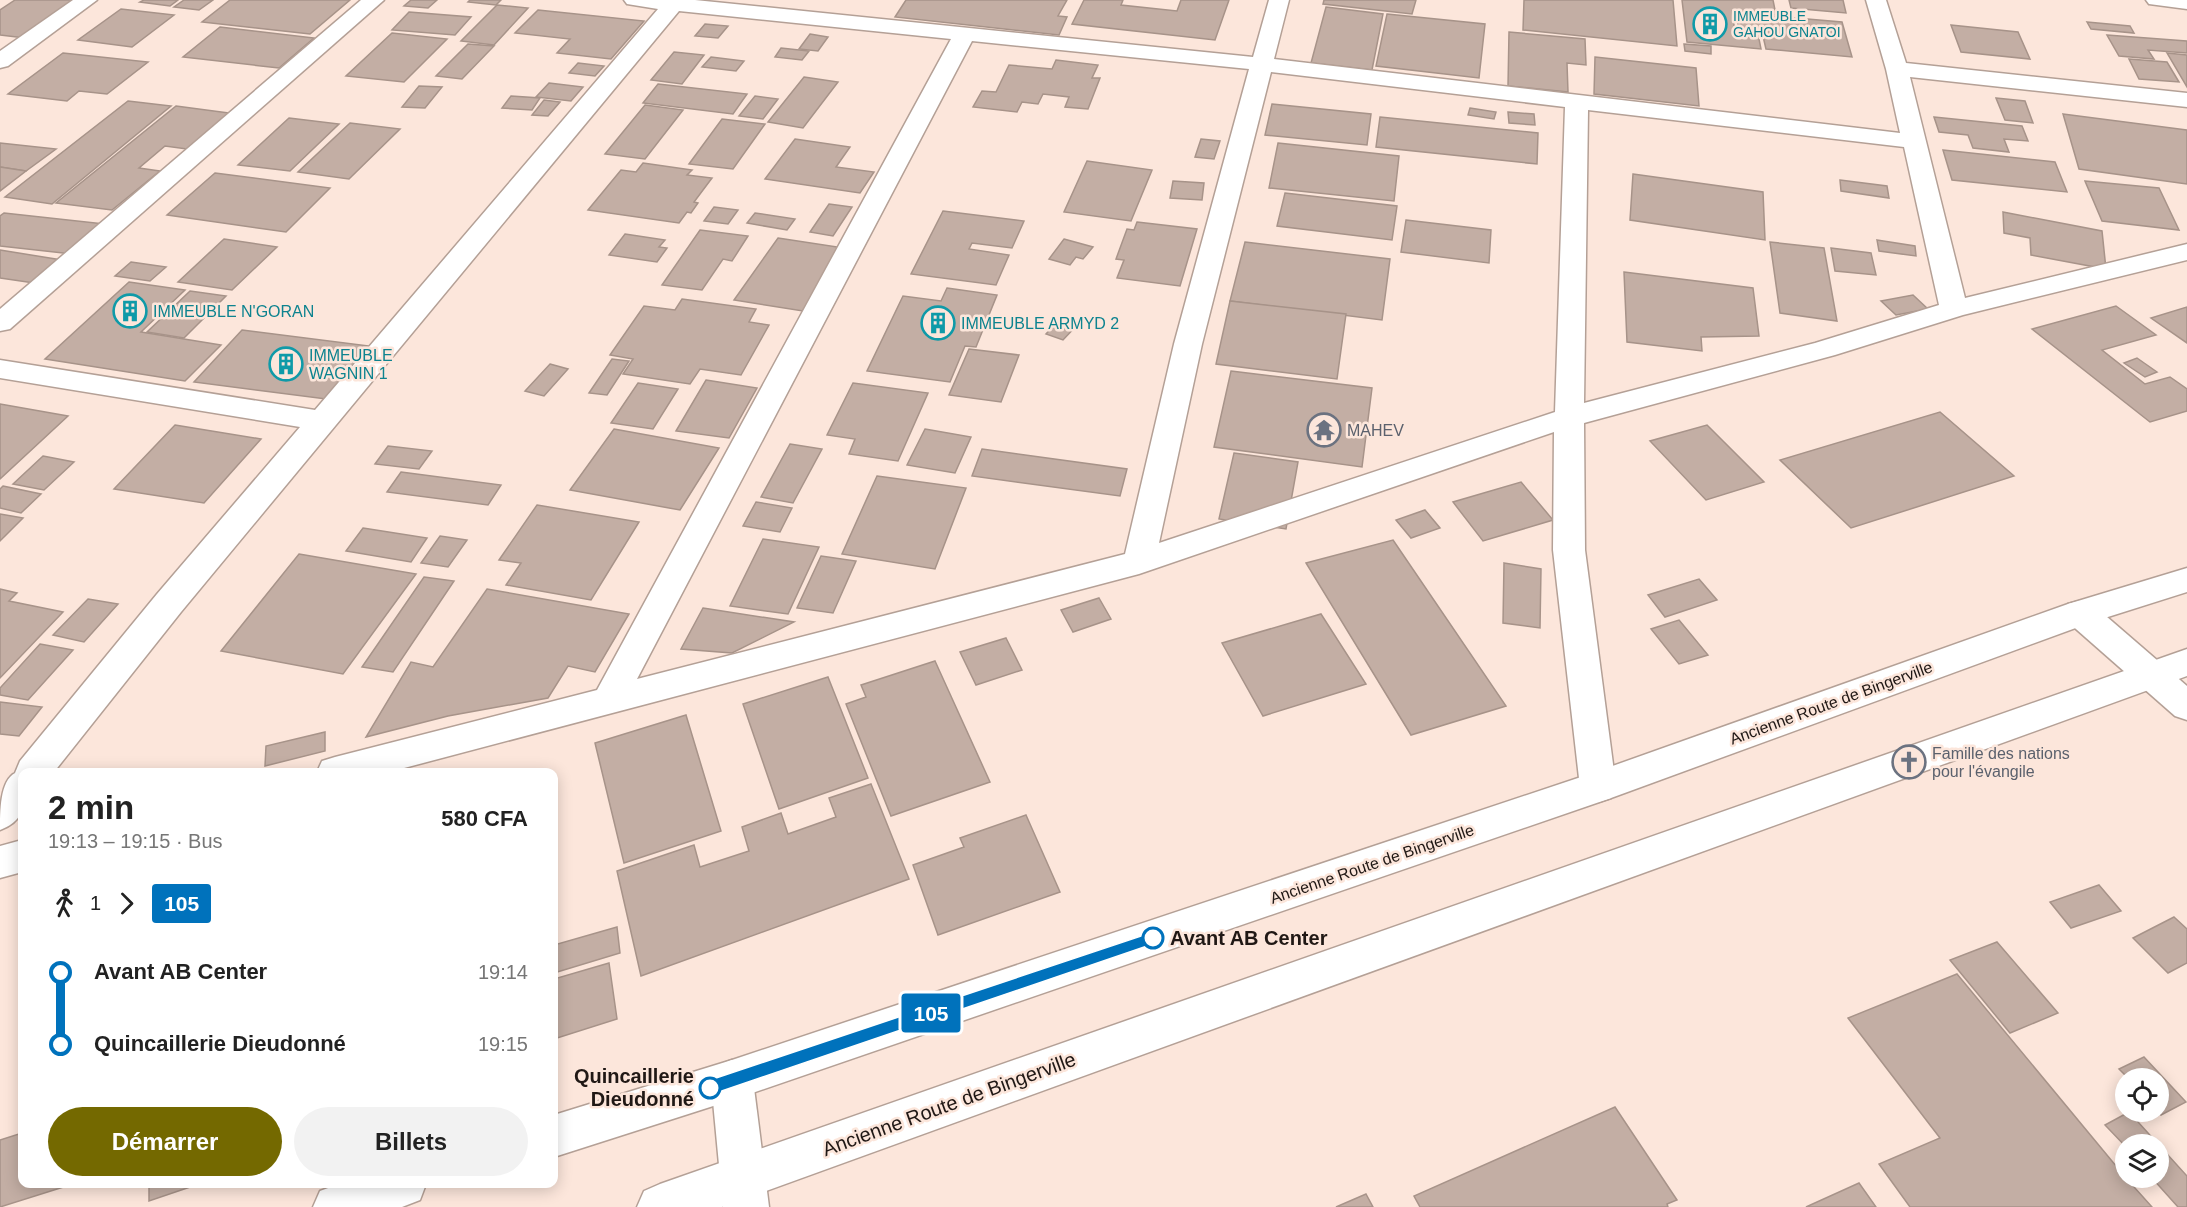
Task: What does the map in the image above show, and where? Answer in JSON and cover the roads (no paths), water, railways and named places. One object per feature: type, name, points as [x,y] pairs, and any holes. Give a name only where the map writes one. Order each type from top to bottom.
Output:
[{"type":"street","points":[[0,61],[87,0]]},
{"type":"street","points":[[0,323],[374,0]]},
{"type":"street","points":[[634,0],[675,2],[1262,64],[1912,141]]},
{"type":"street","points":[[1139,562],[1188,344],[1279,0]]},
{"type":"street","points":[[1876,0],[1897,69],[1912,141],[1954,309]]},
{"type":"street","points":[[2156,0],[2187,3]]},
{"type":"street","points":[[36,768],[169,603],[675,2]]},
{"type":"street","points":[[609,699],[965,34]]},
{"type":"street","points":[[1897,69],[2187,100]]},
{"type":"street","points":[[1577,102],[1569,417],[1569,550],[1598,787]]},
{"type":"street","points":[[350,768],[1139,562],[1569,417],[1825,348],[1954,309],[2187,252]]},
{"type":"street","points":[[0,369],[322,421]]},
{"type":"street","name":"Ancienne Route de Bingerville","points":[[558,1136],[732,1080],[1598,787],[2080,613],[2187,580]]},
{"type":"street","points":[[2080,613],[2187,706]]},
{"type":"street","name":"Ancienne Route de Bingerville","points":[[660,1207],[744,1192],[2187,662]]},
{"type":"street","points":[[0,814],[18,791]]},
{"type":"street","points":[[0,862],[18,857]]},
{"type":"street","points":[[732,1080],[744,1192]]},
{"type":"street","points":[[336,1207],[392,1188]]},
{"type":"place","name":"IMMEUBLE GAHOU GNATOI","points":[[1710,24]]},
{"type":"place","name":"IMMEUBLE N'GORAN","points":[[130,311]]},
{"type":"place","name":"IMMEUBLE ARMYD 2","points":[[938,323]]},
{"type":"place","name":"IMMEUBLE WAGNIN 1","points":[[286,364]]},
{"type":"place","name":"MAHEV","points":[[1324,430]]},
{"type":"place","name":"Famille des nations pour l'évangile","points":[[1909,762]]},
{"type":"place","name":"Avant AB Center","points":[[1153,938]]},
{"type":"place","name":"Quincaillerie Dieudonné","points":[[710,1088]]}]
